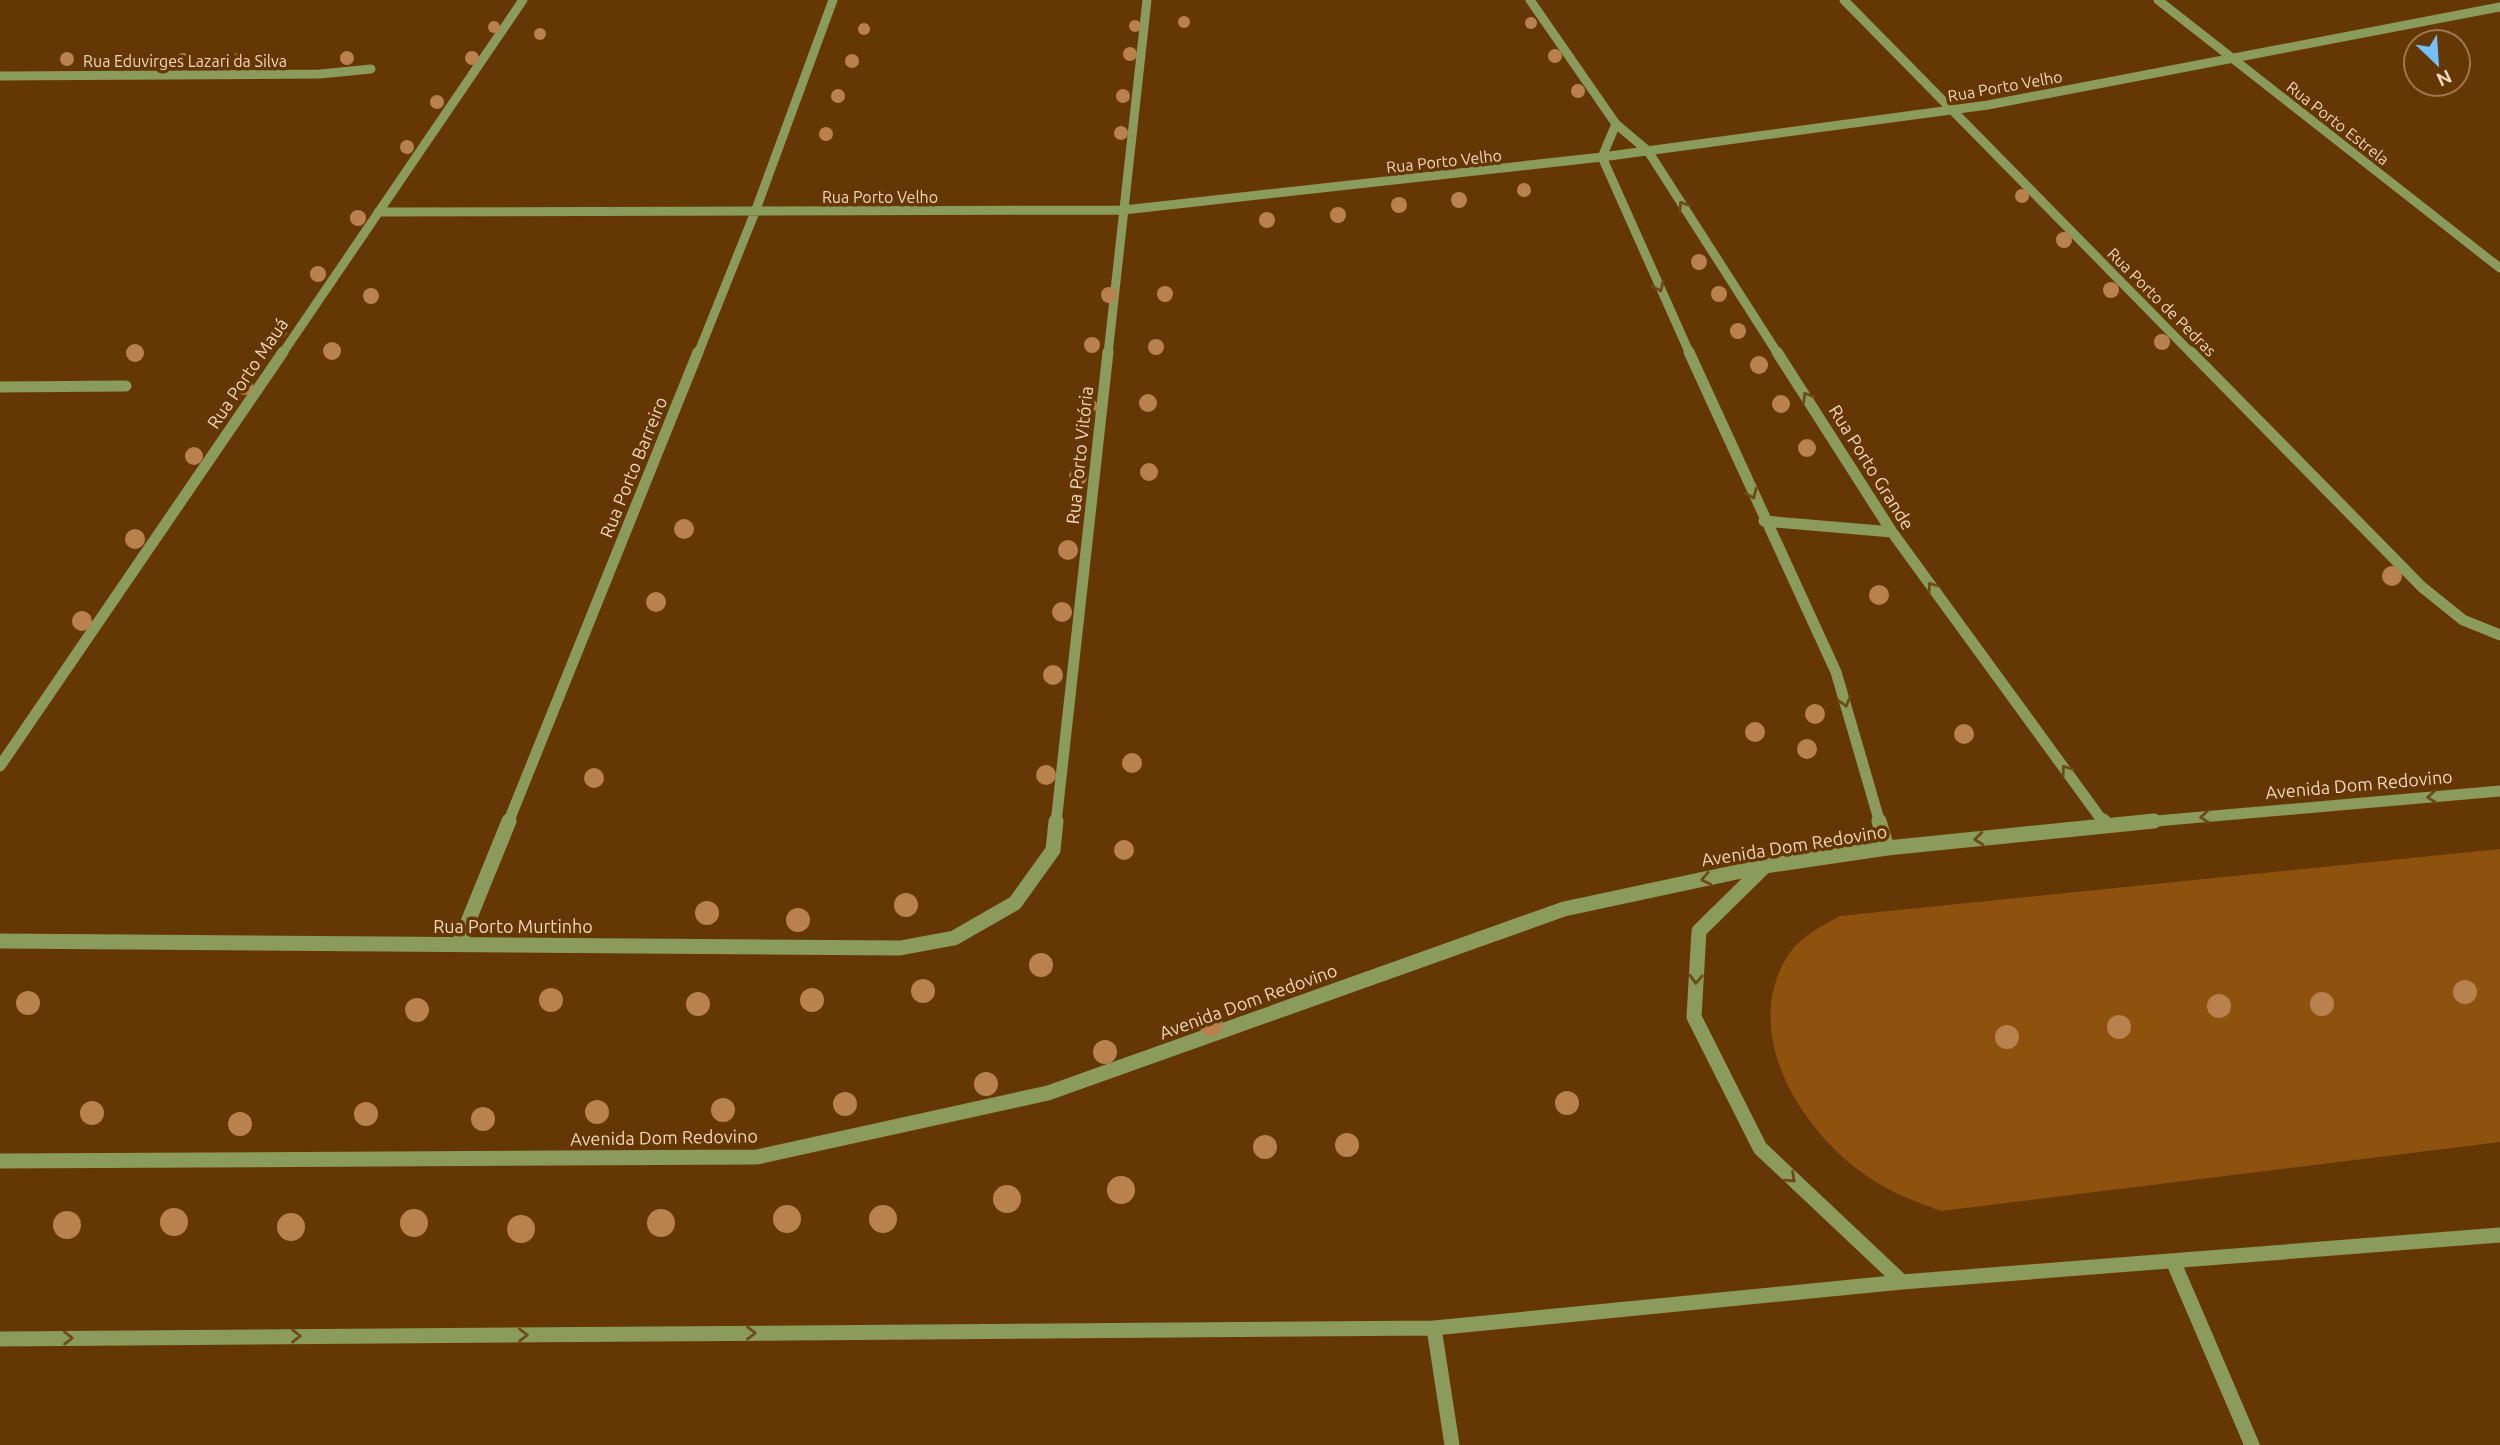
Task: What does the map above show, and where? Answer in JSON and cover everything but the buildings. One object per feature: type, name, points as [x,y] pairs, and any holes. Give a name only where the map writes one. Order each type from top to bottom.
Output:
[{"type":"street","name":"Rua Porto Mauá","points":[[0,766],[523,0]]},
{"type":"street","name":"Rua Porto Barreiro","points":[[459,944],[755,212],[833,0]]},
{"type":"street","name":"Rua Porto Vitória","points":[[1015,903],[1052,850],[1147,0]]},
{"type":"street","name":"Rua Porto Grande","points":[[1530,0],[1616,124],[1647,151],[1892,532],[2106,825]]},
{"type":"street","name":"Rua Porto de Pedras","points":[[1844,0],[2422,587],[2463,620],[2500,635]]},
{"type":"street","name":"Rua Porto Estrela","points":[[2158,0],[2500,268]]},
{"type":"street","points":[[2484,0],[2499,8]]},
{"type":"street","name":"Rua Porto Velho","points":[[378,212],[1124,210],[1602,157],[1951,110],[2499,8]]},
{"type":"street","name":"Rua Eduvirges Lazari da Silva","points":[[0,76],[320,74],[371,69]]},
{"type":"street","points":[[1616,124],[1602,157],[1764,521],[1836,672],[1887,848]]},
{"type":"street","points":[[0,387],[126,386]]},
{"type":"street","points":[[1764,521],[1892,532]]},
{"type":"street","name":"Avenida Dom Redovino","points":[[0,1161],[757,1157],[1048,1093],[1564,909],[1766,866],[1887,848],[2106,825],[2500,791]]},
{"type":"street","points":[[1766,866],[1699,931],[1694,1017],[1760,1148],[1902,1282]]},
{"type":"street","name":"Rua Porto Murtinho","points":[[0,941],[900,947],[954,938],[1015,903]]},
{"type":"street","points":[[0,1339],[1434,1328],[1902,1282],[2500,1235]]},
{"type":"street","points":[[2173,1261],[2252,1445]]},
{"type":"street","points":[[1434,1328],[1452,1445]]},
{"type":"shaded area","points":[[2500,849],[2500,1142],[1941,1211],[1882,1186],[1840,1154],[1818,1131],[1799,1104],[1783,1075],[1774,1045],[1770,1014],[1775,983],[1789,954],[1806,937],[1840,916]]}]
